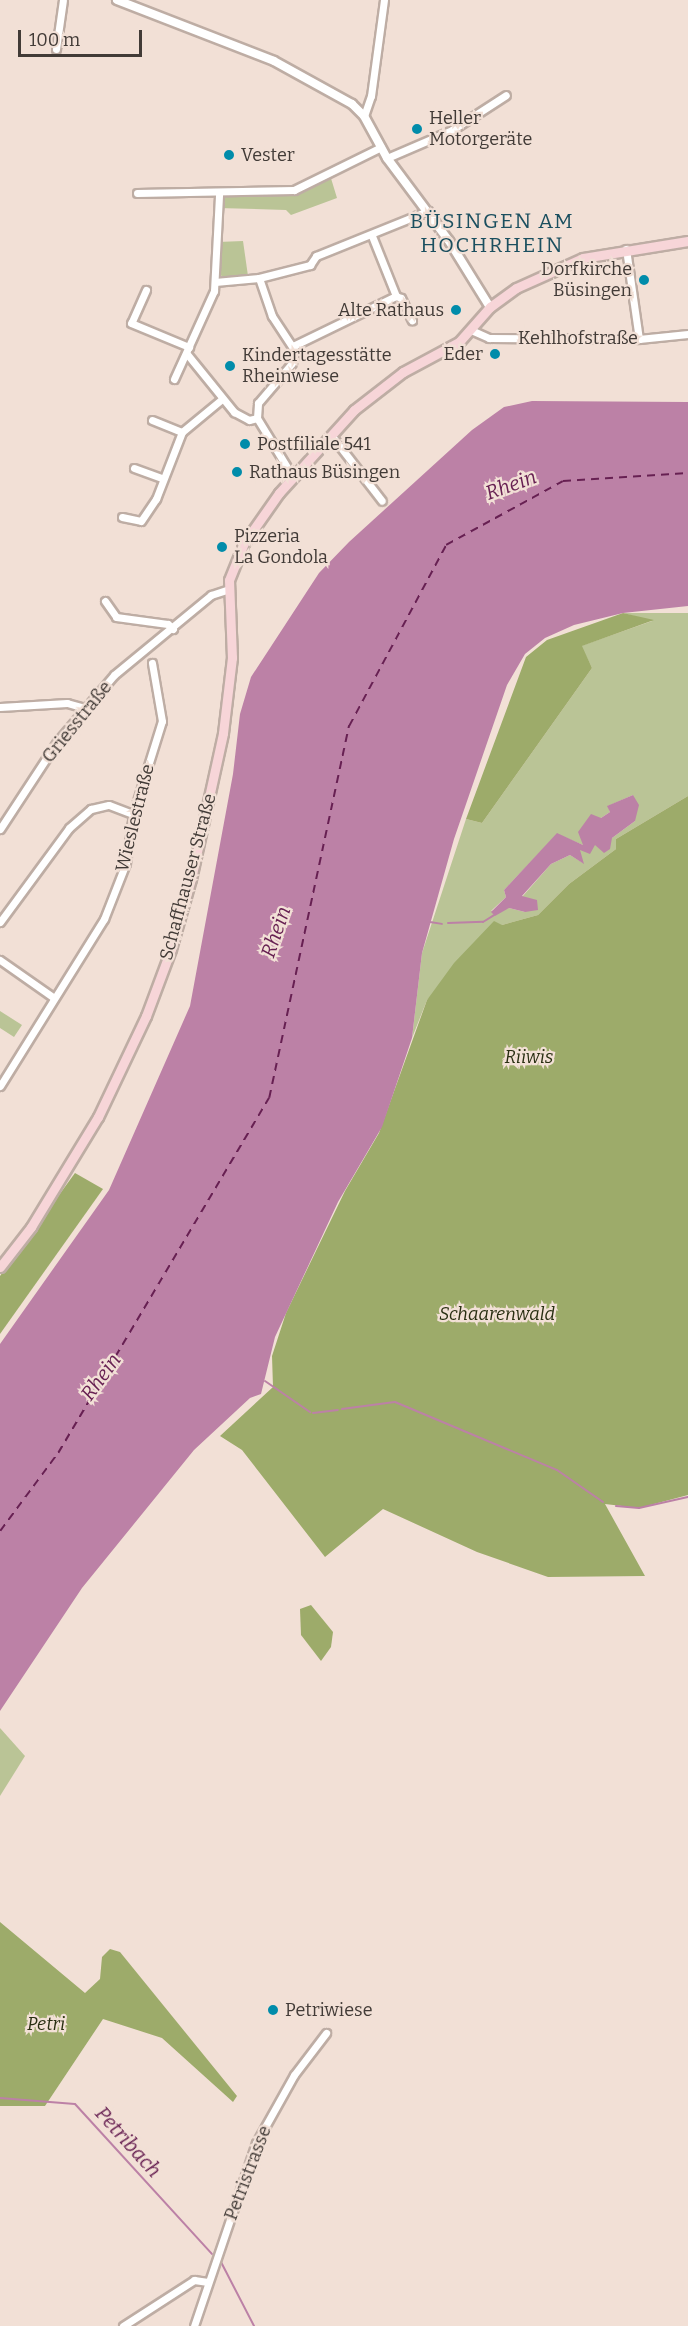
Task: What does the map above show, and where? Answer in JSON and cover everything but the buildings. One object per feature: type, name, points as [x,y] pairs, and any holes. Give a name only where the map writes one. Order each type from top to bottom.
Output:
[{"type":"main road","name":"Schaffhauser Straße","points":[[0,1267],[71,1166],[98,1118],[165,967],[191,879],[223,733],[232,658],[228,589],[231,570],[244,543],[293,477],[331,435],[389,381],[453,346],[490,308],[516,288],[552,268],[626,249],[688,241]]},
{"type":"street","points":[[56,49],[63,0]]},
{"type":"street","points":[[117,0],[274,61],[325,86],[364,116],[387,158],[428,211],[490,308]]},
{"type":"street","points":[[364,116],[371,96],[384,0]]},
{"type":"street","points":[[387,158],[452,130],[506,95]]},
{"type":"street","points":[[137,193],[219,194],[295,190],[381,147]]},
{"type":"street","points":[[174,379],[207,311],[215,282],[219,194]]},
{"type":"street","points":[[215,282],[259,278],[310,265],[316,256],[372,236],[428,211]]},
{"type":"street","points":[[372,236],[396,296],[401,298],[412,321]]},
{"type":"street","points":[[626,249],[639,339]]},
{"type":"street","points":[[259,278],[272,316],[293,346],[295,358],[258,403],[257,418],[293,477]]},
{"type":"street","points":[[146,290],[132,322],[188,350],[222,399],[235,413],[249,420],[257,418]]},
{"type":"street","points":[[293,346],[396,296]]},
{"type":"street","name":"Kehlhofstraße","points":[[471,330],[489,338],[554,336],[639,339],[688,334]]},
{"type":"street","points":[[122,517],[141,521],[156,499],[162,478],[182,432],[222,399]]},
{"type":"street","points":[[152,420],[182,432]]},
{"type":"street","points":[[331,435],[382,501]]},
{"type":"street","points":[[134,468],[162,478]]},
{"type":"street","name":"Griesstraße","points":[[0,829],[84,708],[114,675],[212,595],[228,589]]},
{"type":"street","points":[[105,601],[116,617],[168,624],[173,629]]},
{"type":"street","name":"Wieslestraße","points":[[0,1086],[104,919],[126,863],[133,814],[162,721],[152,663]]},
{"type":"street","points":[[0,707],[67,703],[84,708]]},
{"type":"street","points":[[0,922],[69,828],[92,808],[109,805],[133,814]]},
{"type":"street","points":[[0,960],[54,998]]},
{"type":"street","name":"Petristrasse","points":[[194,2326],[256,2143],[294,2075],[326,2033]]},
{"type":"street","points":[[123,2326],[194,2280],[208,2282]]},
{"type":"green space","points":[[330,175],[337,198],[291,215],[286,210],[218,208],[219,194],[279,192]]},
{"type":"green space","points":[[243,241],[248,276],[223,278],[217,270],[218,242]]},
{"type":"green space","points":[[623,613],[688,613],[688,796],[616,839],[616,849],[569,884],[538,915],[502,925],[427,1000],[412,1038],[422,953],[466,819],[482,823],[592,668],[581,646],[652,621]],"holes":[[[633,795],[635,821],[612,838],[579,850],[583,863],[570,855],[551,864],[522,897],[525,912],[509,908],[491,911],[506,897],[504,890],[557,834],[583,845],[601,818],[610,812],[608,806]]]},
{"type":"green space","points":[[623,613],[654,620],[582,646],[592,668],[482,823],[466,819],[526,657],[547,640]]},
{"type":"green space","name":"Schaarenwald","points":[[688,796],[688,1495],[639,1508],[605,1504],[645,1576],[548,1577],[477,1552],[383,1509],[325,1557],[242,1450],[220,1436],[273,1387],[272,1356],[286,1313],[345,1191],[379,1133],[427,1000],[454,963],[494,921],[502,925],[538,915],[569,884],[616,849],[616,839]]},
{"type":"green space","points":[[0,1011],[22,1025],[14,1037],[0,1028]]},
{"type":"green space","points":[[75,1173],[103,1189],[0,1334],[0,1276]]},
{"type":"green space","points":[[311,1605],[333,1632],[331,1647],[321,1661],[301,1635],[300,1609]]},
{"type":"green space","points":[[0,1728],[25,1756],[0,1796]]},
{"type":"green space","name":"Petri","points":[[0,1922],[85,1993],[100,1979],[102,1957],[110,1949],[120,1952],[237,2096],[233,2102],[162,2038],[103,2019],[45,2106],[0,2106]]},
{"type":"water","name":"Rhein","points":[[532,401],[688,402],[688,606],[623,613],[574,625],[545,638],[525,654],[507,685],[454,839],[422,953],[412,1038],[382,1127],[338,1202],[275,1337],[261,1394],[250,1398],[194,1450],[82,1588],[0,1711],[0,1344],[109,1190],[190,1006],[233,774],[240,714],[251,677],[319,573],[349,542],[472,430],[504,407]]},
{"type":"water","points":[[633,795],[639,805],[635,821],[612,838],[610,849],[604,853],[595,845],[590,854],[580,850],[584,864],[570,855],[551,864],[522,896],[537,900],[538,910],[525,912],[509,908],[495,916],[491,912],[506,897],[504,890],[557,833],[583,845],[578,832],[591,814],[601,818],[610,812],[607,806]]},
{"type":"waterway","points":[[448,923],[483,922],[494,915]]},
{"type":"waterway","points":[[430,922],[442,924]]},
{"type":"waterway","points":[[265,1381],[310,1412]]},
{"type":"waterway","points":[[342,1409],[395,1402],[557,1470],[603,1502]]},
{"type":"waterway","points":[[313,1413],[338,1410]]},
{"type":"waterway","points":[[616,1506],[639,1508],[688,1497]]},
{"type":"waterway","name":"Petribach","points":[[0,2098],[75,2104],[212,2254]]},
{"type":"waterway","name":"Petribach","points":[[221,2262],[254,2326]]},
{"type":"ferry route","points":[[0,1531],[58,1453],[269,1098],[349,726],[446,545],[563,481],[688,473]]},
{"type":"place","name":"Heller Motorgeräte","points":[[417,129]]},
{"type":"place","name":"Vester","points":[[229,155]]},
{"type":"place","name":"Dorfkirche Büsingen","points":[[644,280]]},
{"type":"place","name":"Alte Rathaus","points":[[456,310]]},
{"type":"place","name":"Eder","points":[[495,354]]},
{"type":"place","name":"Kindertagesstätte Rheinwiese","points":[[230,366]]},
{"type":"place","name":"Postfiliale 541","points":[[245,444]]},
{"type":"place","name":"Rathaus Büsingen","points":[[237,472]]},
{"type":"place","name":"Pizzeria La Gondola","points":[[222,547]]},
{"type":"place","name":"Petriwiese","points":[[273,2010]]},
{"type":"district","name":"BÜSINGEN AM HOCHRHEIN","points":[[492,233]]},
{"type":"park label","name":"Riiwis","points":[[529,1057]]}]
